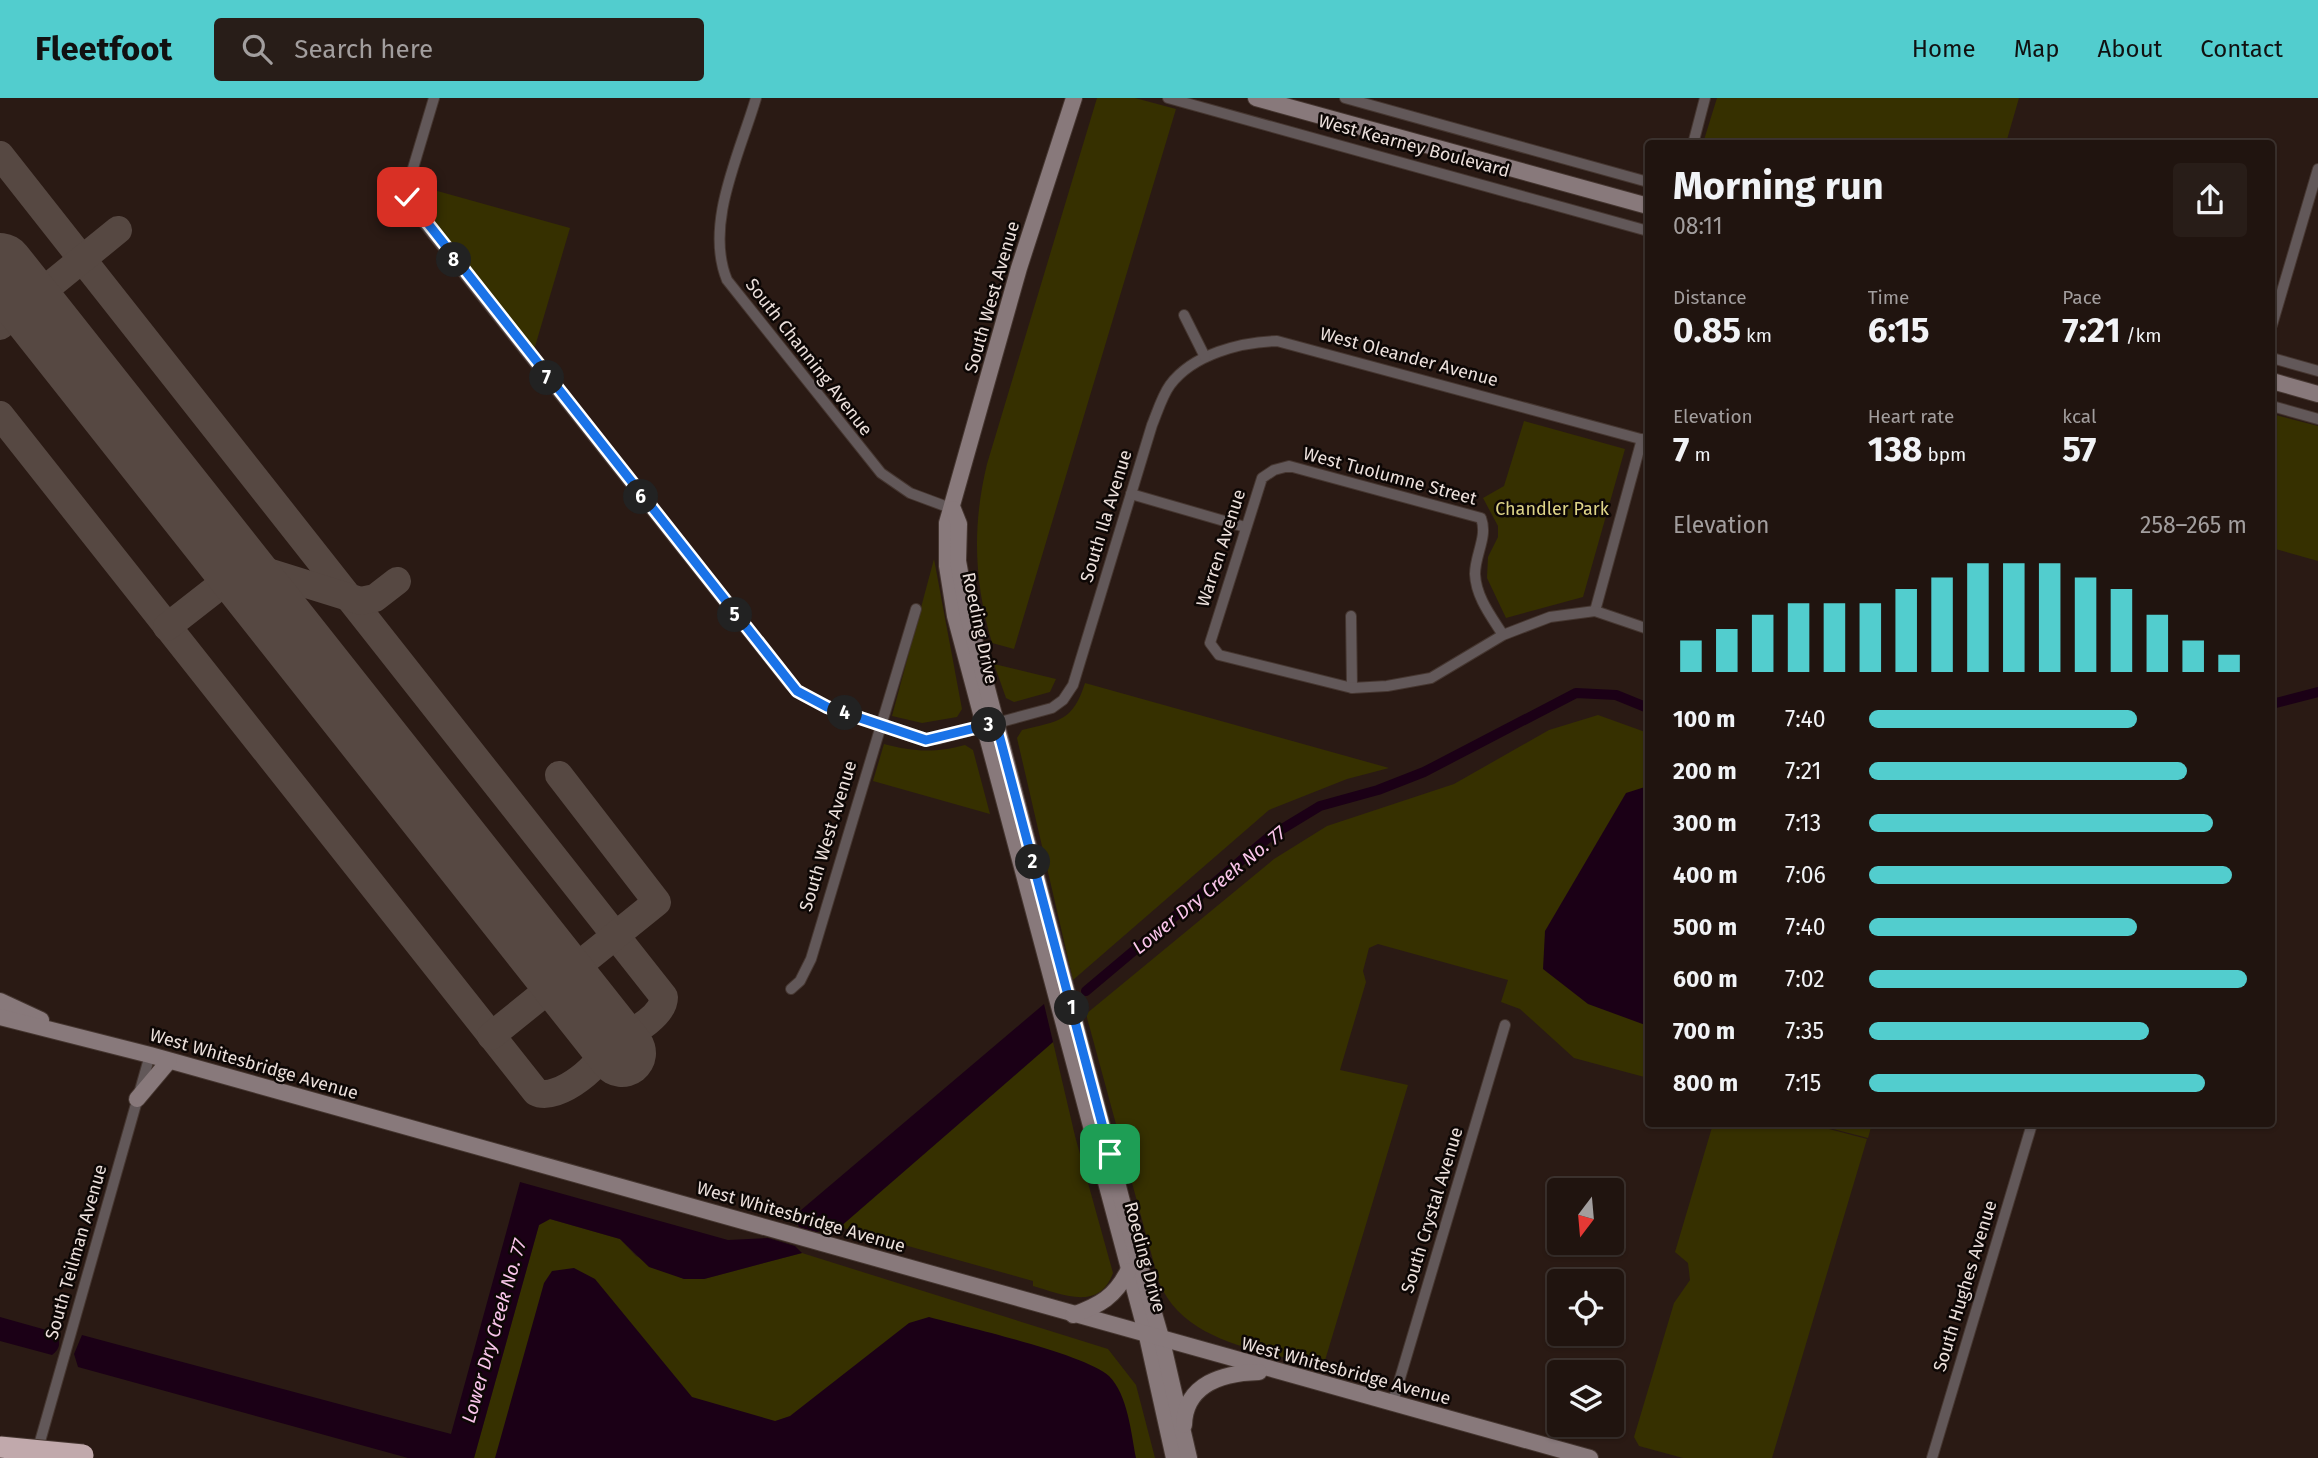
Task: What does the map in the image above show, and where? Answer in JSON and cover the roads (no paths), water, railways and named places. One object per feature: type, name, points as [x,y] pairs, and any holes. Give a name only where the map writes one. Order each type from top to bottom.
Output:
[{"type":"highway","points":[[0,1447],[83,1455]]},
{"type":"main road","name":"South West Avenue","points":[[953,509],[1019,268],[1074,98]]},
{"type":"main road","name":"West Kearney Boulevard","points":[[1256,98],[1645,205]]},
{"type":"main road","points":[[2275,382],[2318,394]]},
{"type":"main road","name":"Roeding Drive","points":[[953,509],[958,524],[961,587],[990,724],[1128,1271],[1155,1338],[1174,1458]]},
{"type":"main road","name":"Roeding Drive","points":[[990,724],[1128,1224],[1155,1338],[1189,1458]]},
{"type":"main road","points":[[0,1001],[66,1032]]},
{"type":"main road","name":"West Whitesbridge Avenue","points":[[0,1017],[150,1055],[1392,1405],[1590,1458]]},
{"type":"main road","points":[[137,1098],[169,1061]]},
{"type":"main road","points":[[1073,1315],[1106,1301],[1119,1288],[1128,1271]]},
{"type":"main road","points":[[1184,1441],[1185,1410],[1196,1392],[1211,1381],[1230,1374],[1273,1371]]},
{"type":"street","points":[[434,98],[407,197],[790,685],[816,703],[926,740],[990,724]]},
{"type":"street","name":"South Channing Avenue","points":[[756,98],[719,219],[717,249],[727,279],[881,473],[910,493],[953,509]]},
{"type":"street","name":"West Kearney Boulevard","points":[[1168,98],[1645,230]]},
{"type":"street","name":"West Kearney Boulevard","points":[[1345,98],[1645,181]]},
{"type":"street","points":[[1694,140],[1705,98]]},
{"type":"street","points":[[2275,315],[2318,169]]},
{"type":"street","points":[[1184,315],[1205,357]]},
{"type":"street","name":"West Oleander Avenue","points":[[1205,357],[1254,342],[1289,344],[1645,440]]},
{"type":"street","name":"South Ila Avenue","points":[[990,724],[1033,714],[1063,700],[1073,685],[1152,425],[1170,385],[1205,357]]},
{"type":"street","points":[[2275,359],[2318,371]]},
{"type":"street","points":[[2275,407],[2318,419]]},
{"type":"street","points":[[1595,611],[1645,440]]},
{"type":"street","name":"West Tuolumne Street","points":[[1289,467],[1481,519],[1485,528],[1475,573],[1478,589],[1483,604],[1503,635]]},
{"type":"street","name":"Warren Avenue","points":[[1289,467],[1274,470],[1262,478],[1210,643],[1219,655],[1352,688]]},
{"type":"street","points":[[1131,494],[1245,527]]},
{"type":"street","name":"South West Avenue","points":[[791,989],[800,981],[811,959],[916,609]]},
{"type":"street","points":[[1351,616],[1352,688],[1431,678],[1503,635],[1550,618],[1595,611],[1645,628]]},
{"type":"street","name":"South Crystal Avenue","points":[[1392,1405],[1505,1026]]},
{"type":"street","name":"South Teilman Avenue","points":[[36,1458],[150,1055]]},
{"type":"street","name":"South Hughes Avenue","points":[[1932,1458],[2031,1127]]},
{"type":"water","points":[[1645,787],[1645,1025],[1588,1004],[1543,969],[1545,931],[1626,793]]},
{"type":"water","points":[[1044,1004],[1053,1042],[840,1227],[817,1232],[799,1227],[794,1216]]},
{"type":"water","points":[[520,1182],[728,1240],[768,1238],[795,1246],[802,1253],[704,1279],[684,1279],[649,1267],[620,1239],[550,1219],[539,1225],[474,1458],[408,1458],[78,1367],[74,1354],[82,1335],[451,1434]]},
{"type":"water","points":[[574,1268],[595,1279],[692,1397],[775,1421],[790,1416],[909,1323],[929,1317],[1051,1350],[1109,1376],[1125,1404],[1136,1458],[495,1458],[544,1283],[552,1271]]},
{"type":"water","points":[[0,1317],[57,1333],[57,1350],[52,1355],[0,1341]]},
{"type":"waterway","name":"Lower Dry Creek No. 77","points":[[2275,703],[2318,692]]},
{"type":"waterway","name":"Lower Dry Creek No. 77","points":[[1086,991],[1269,837],[1320,806],[1378,790],[1424,772],[1576,693],[1616,695],[1645,707]]},
{"type":"park label","name":"Chandler Park","points":[[1552,509]]}]
